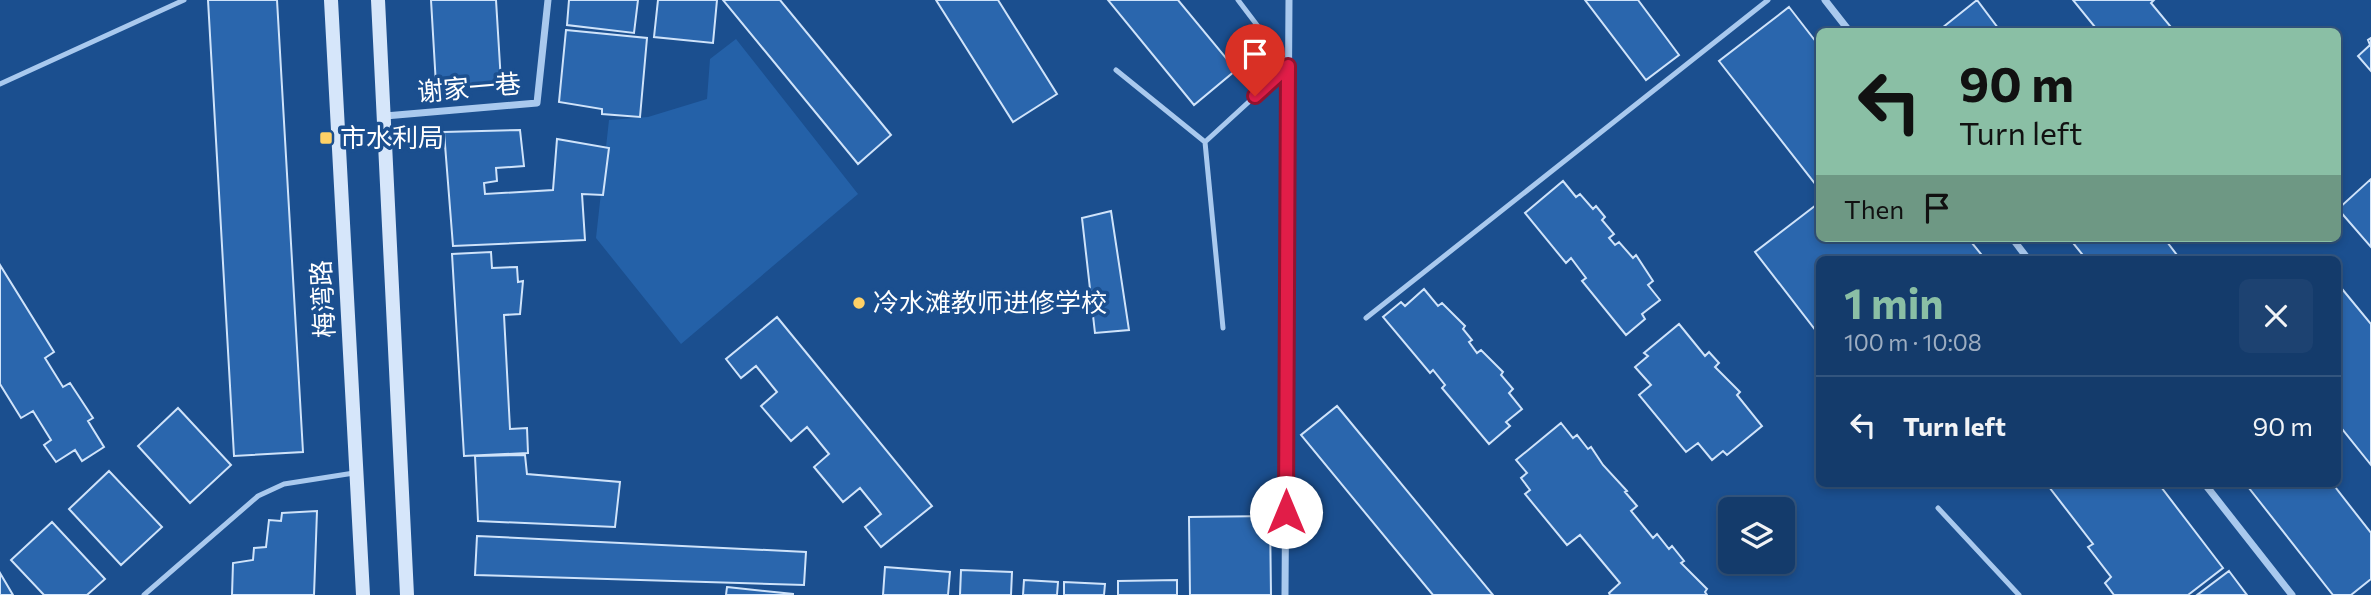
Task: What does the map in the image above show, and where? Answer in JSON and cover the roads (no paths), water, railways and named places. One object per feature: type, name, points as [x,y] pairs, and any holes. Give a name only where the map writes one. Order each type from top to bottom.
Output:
[{"type":"street","name":"梅湾路","points":[[331,0],[363,595]]},
{"type":"street","points":[[379,0],[407,595]]},
{"type":"street","name":"谢家一巷","points":[[384,116],[537,103],[548,0]]},
{"type":"street","points":[[1285,595],[1289,0]]},
{"type":"street","points":[[1825,0],[1847,28]]},
{"type":"street","points":[[2015,242],[2026,256]]},
{"type":"street","points":[[2207,487],[2292,595]]},
{"type":"lane","points":[[0,84],[184,0]]},
{"type":"lane","points":[[1205,142],[1288,66],[1238,0]]},
{"type":"lane","points":[[1366,318],[1768,0]]},
{"type":"lane","points":[[1116,70],[1205,142],[1223,328]]},
{"type":"lane","points":[[144,595],[258,496],[284,484],[357,473]]},
{"type":"lane","points":[[1938,508],[2019,595]]},
{"type":"place","name":"市水利局","points":[[326,138]]},
{"type":"place","name":"冷水滩教师进修学校","points":[[859,303]]}]
